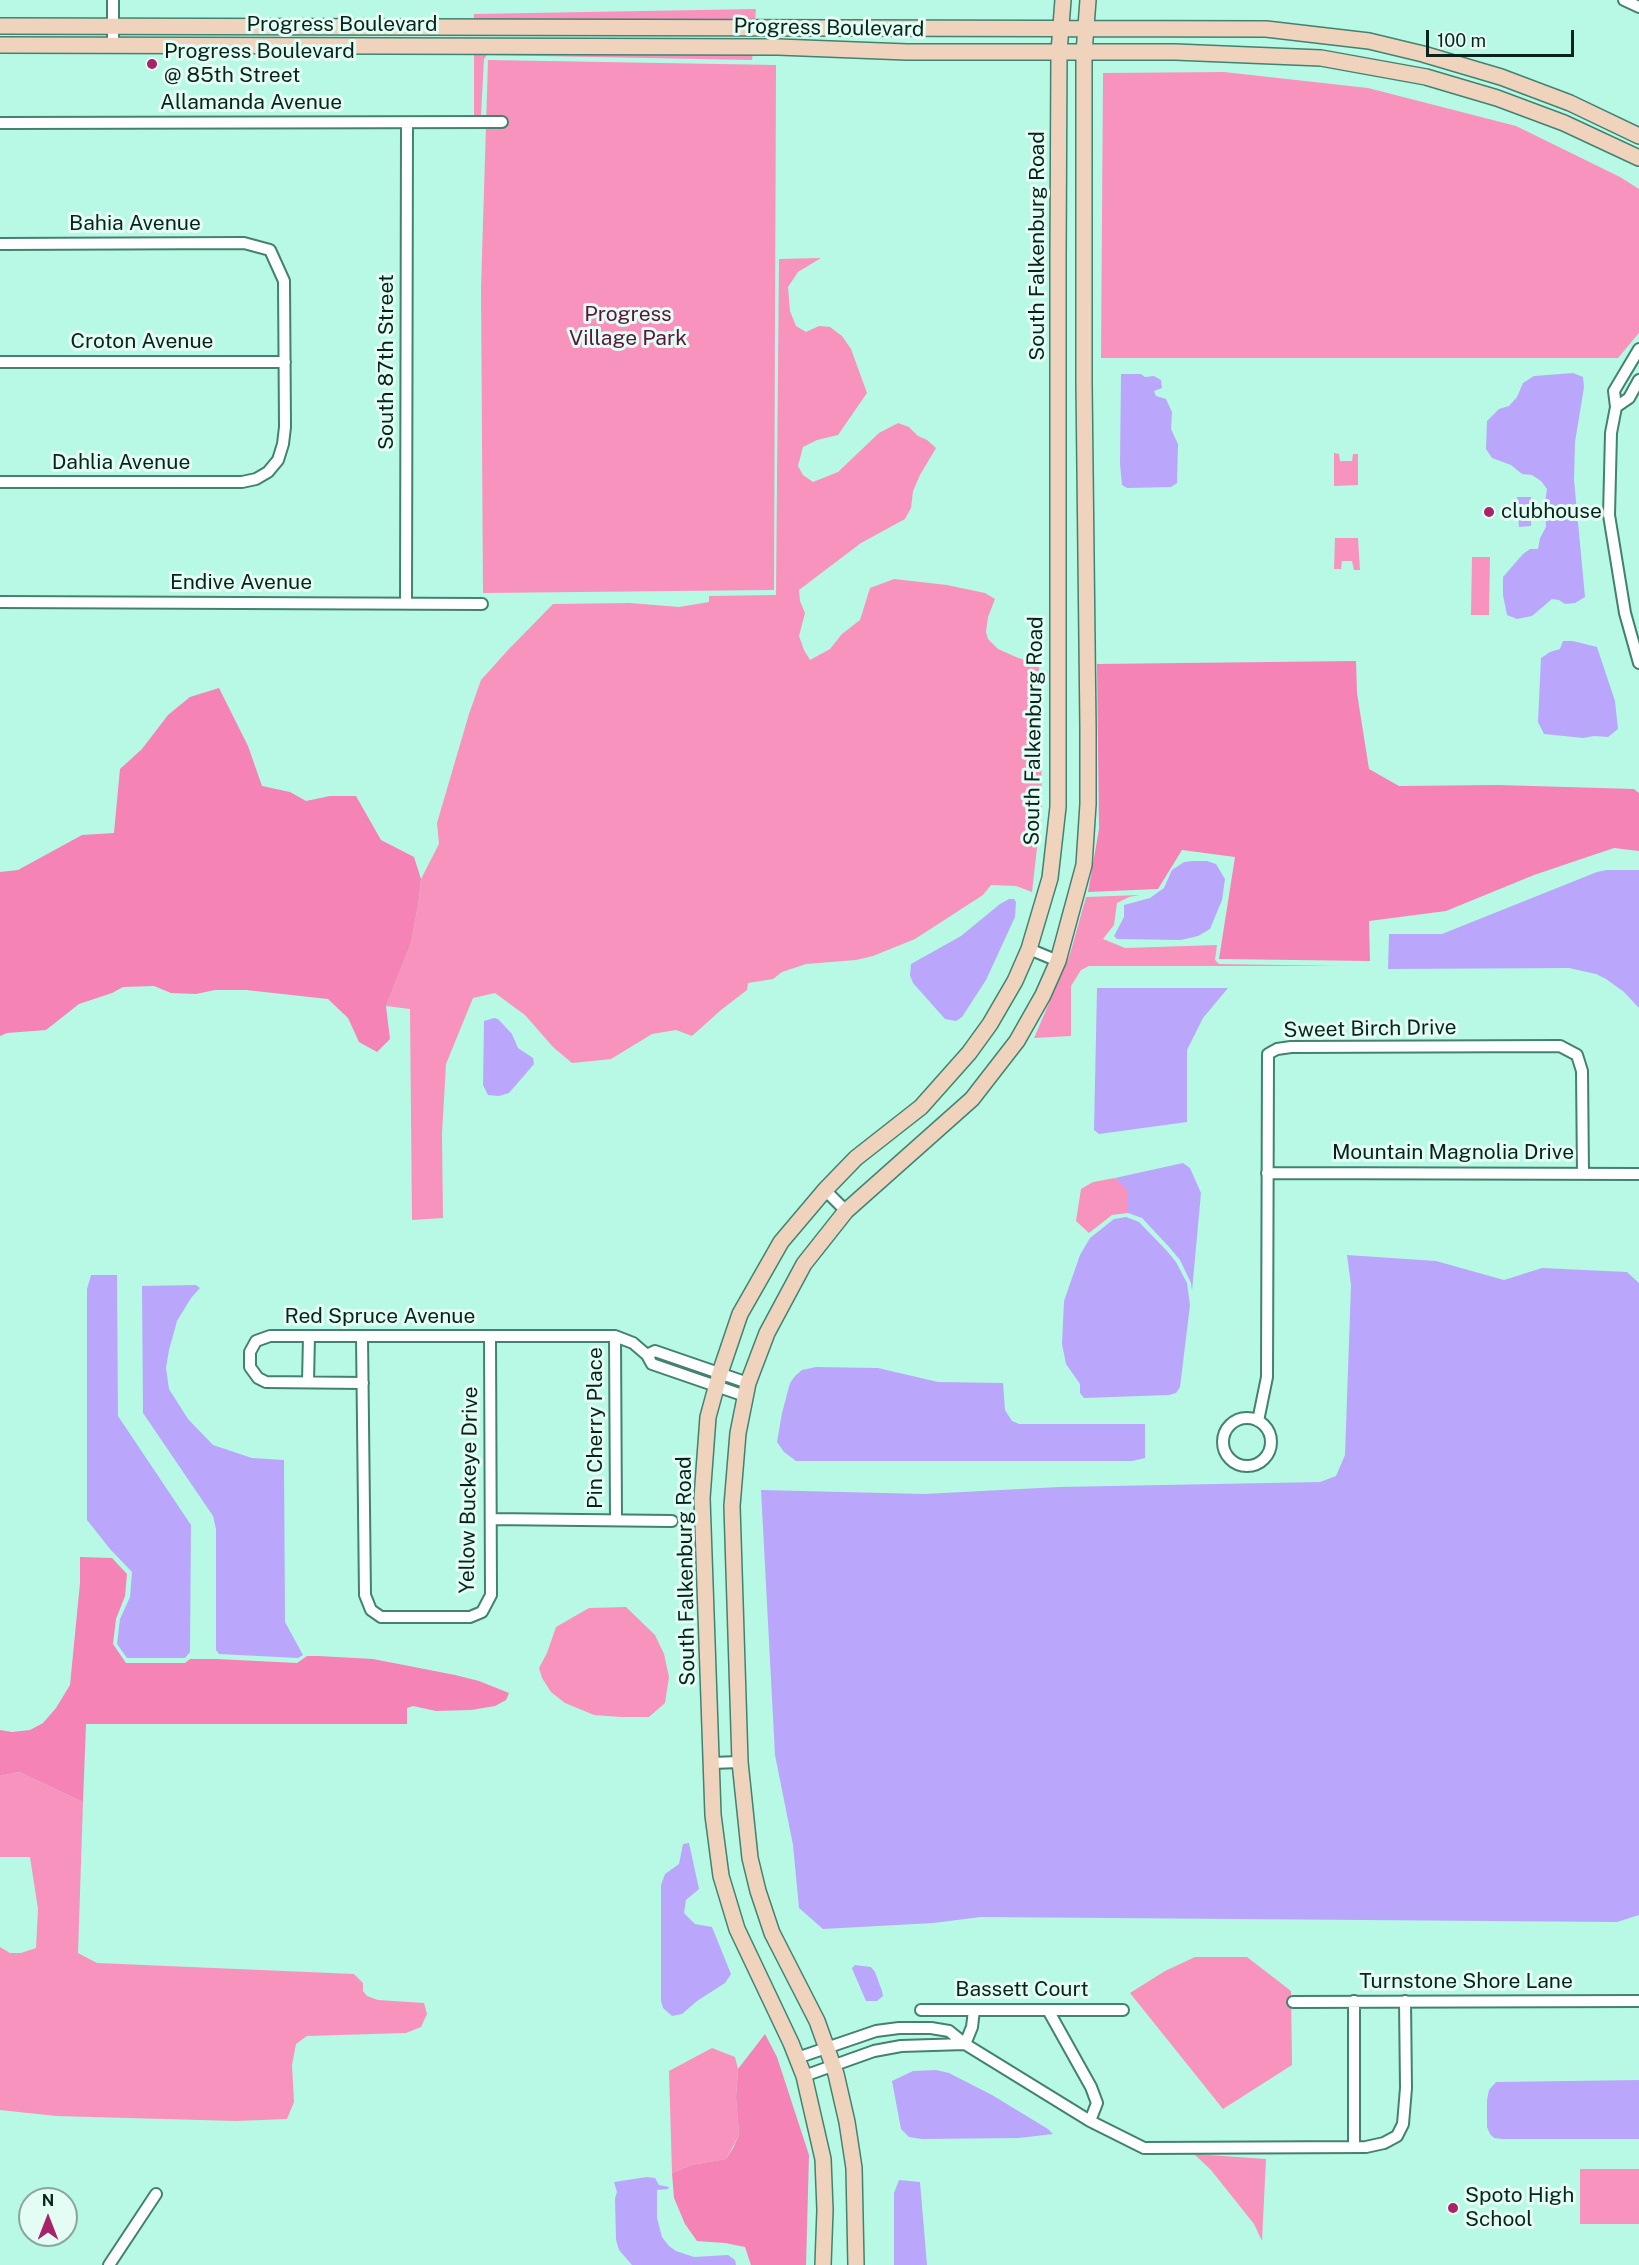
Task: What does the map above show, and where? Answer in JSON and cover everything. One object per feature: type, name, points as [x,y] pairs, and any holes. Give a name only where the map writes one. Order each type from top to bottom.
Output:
[{"type":"street","points":[[113,0],[113,45]]},
{"type":"street","name":"South Falkenburg Road","points":[[822,2265],[825,2210],[823,2159],[804,2076],[737,1929],[721,1876],[713,1815],[702,1498],[708,1417],[740,1314],[781,1242],[825,1190],[856,1158],[921,1107],[969,1053],[1015,981],[1029,949],[1050,879],[1058,807],[1059,52],[1063,0]]},
{"type":"street","points":[[856,2265],[854,2168],[847,2122],[833,2067],[817,2021],[772,1933],[750,1858],[740,1762],[732,1506],[738,1433],[747,1389],[767,1333],[804,1264],[846,1211],[972,1099],[1017,1041],[1043,995],[1058,961],[1084,865],[1088,804],[1084,52],[1088,0]]},
{"type":"street","points":[[1624,0],[1639,7]]},
{"type":"street","points":[[364,25],[365,46]]},
{"type":"street","name":"Progress Boulevard","points":[[0,26],[364,25],[1266,29],[1369,41],[1423,54],[1501,77],[1570,103],[1639,136]]},
{"type":"street","points":[[467,27],[485,30],[497,37],[501,46],[515,35],[630,35],[656,27]]},
{"type":"street","name":"Progress Boulevard","points":[[0,45],[778,47],[907,52],[1084,52],[1321,58],[1426,77],[1497,98],[1564,123],[1639,158]]},
{"type":"street","name":"Allamanda Avenue","points":[[0,123],[502,122]]},
{"type":"street","name":"South 87th Street","points":[[406,602],[407,123]]},
{"type":"street","name":"Bahia Avenue","points":[[0,244],[244,243],[270,249],[284,281],[285,362]]},
{"type":"street","points":[[1639,349],[1614,391],[1616,407],[1611,433],[1609,515],[1625,613],[1639,663]]},
{"type":"street","name":"Croton Avenue","points":[[0,362],[285,362]]},
{"type":"street","name":"Dahlia Avenue","points":[[0,482],[242,482],[256,479],[268,472],[278,460],[283,444],[285,362]]},
{"type":"street","points":[[1616,407],[1629,398],[1639,380]]},
{"type":"street","name":"Endive Avenue","points":[[0,603],[406,602],[482,604]]},
{"type":"street","points":[[1029,949],[1058,961]]},
{"type":"street","name":"Sweet Birch Drive","points":[[1258,1421],[1267,1377],[1268,1054],[1277,1049],[1291,1047],[1560,1046],[1577,1055],[1582,1071],[1583,1173]]},
{"type":"street","name":"Mountain Magnolia Drive","points":[[1267,1173],[1639,1174]]},
{"type":"street","points":[[825,1190],[846,1211]]},
{"type":"street","name":"Red Spruce Avenue","points":[[363,1383],[267,1382],[258,1378],[250,1367],[250,1352],[256,1341],[270,1336],[615,1336],[633,1343],[647,1355],[652,1365],[747,1389]]},
{"type":"street","points":[[308,1382],[309,1336]]},
{"type":"street","name":"Yellow Buckeye Drive","points":[[362,1336],[365,1595],[371,1610],[381,1617],[470,1617],[482,1612],[491,1595],[490,1336]]},
{"type":"street","name":"Pin Cherry Place","points":[[615,1336],[616,1520]]},
{"type":"street","name":"Red Spruce Avenue","points":[[647,1355],[655,1351],[718,1380]]},
{"type":"street","points":[[669,1371],[673,1358]]},
{"type":"street","points":[[1251,1418],[1258,1421],[1269,1432],[1270,1449],[1266,1456],[1252,1465],[1236,1463],[1226,1453],[1224,1446],[1226,1431],[1236,1421],[1251,1418]]},
{"type":"street","points":[[491,1519],[672,1521]]},
{"type":"street","points":[[711,1763],[740,1762]]},
{"type":"street","name":"Turnstone Shore Lane","points":[[1293,2001],[1639,2001]]},
{"type":"street","points":[[1354,2001],[1354,2147]]},
{"type":"street","points":[[796,2058],[876,2031],[931,2028],[949,2031],[964,2044],[1090,2121],[1144,2148],[1366,2147],[1384,2143],[1397,2136],[1403,2124],[1406,2088],[1405,2001]]},
{"type":"street","name":"Bassett Court","points":[[921,2010],[1123,2010]]},
{"type":"street","points":[[964,2044],[972,2027],[974,2010]]},
{"type":"street","points":[[1048,2010],[1091,2087],[1097,2103],[1090,2121]]},
{"type":"street","points":[[899,2028],[901,2046]]},
{"type":"street","points":[[804,2076],[874,2051],[901,2046],[964,2044]]},
{"type":"street","points":[[109,2265],[156,2194]]},
{"type":"green space","points":[[756,9],[755,22],[474,21],[474,14]]},
{"type":"green space","points":[[474,52],[500,54],[502,52],[753,52],[752,60],[487,55],[484,59],[481,116],[474,116]]},
{"type":"green space","name":"Progress Village Park","points":[[488,60],[776,65],[774,590],[483,593],[481,288]]},
{"type":"green space","points":[[1224,72],[1368,88],[1516,126],[1620,177],[1639,189],[1639,333],[1618,358],[1101,358],[1103,73]]},
{"type":"green space","points":[[821,258],[798,272],[788,287],[790,311],[796,326],[806,332],[819,326],[830,327],[842,336],[851,349],[867,393],[838,435],[817,440],[803,447],[798,466],[803,475],[813,482],[838,472],[879,433],[898,423],[909,427],[936,448],[913,491],[911,508],[905,519],[861,543],[799,590],[800,601],[805,613],[799,636],[810,660],[830,649],[842,634],[860,620],[870,588],[894,579],[947,585],[985,593],[995,599],[988,617],[986,632],[988,639],[998,649],[1016,657],[1030,662],[1039,661],[1042,804],[1032,892],[1016,886],[991,885],[983,895],[915,939],[873,956],[856,960],[806,964],[782,972],[773,979],[748,983],[747,990],[692,1036],[676,1030],[652,1034],[611,1059],[572,1063],[553,1047],[525,1015],[495,993],[473,998],[446,1064],[442,1133],[443,1218],[412,1220],[410,1009],[386,1006],[411,943],[421,879],[439,844],[437,823],[481,680],[553,604],[630,603],[679,607],[709,602],[709,596],[776,595],[779,259]]},
{"type":"green space","points":[[1334,453],[1339,454],[1340,461],[1352,461],[1353,454],[1358,454],[1358,485],[1334,486]]},
{"type":"green space","points":[[1335,538],[1358,538],[1360,570],[1354,570],[1352,561],[1342,561],[1341,569],[1334,569]]},
{"type":"green space","points":[[1472,557],[1490,557],[1489,615],[1471,615]]},
{"type":"green space","points":[[1140,895],[1117,903],[1114,925],[1103,939],[1125,948],[1217,945],[1215,960],[1219,964],[1342,966],[1089,966],[1081,970],[1071,986],[1071,1036],[1034,1038],[1070,954],[1086,897]]},
{"type":"green space","points":[[1115,1178],[1128,1190],[1128,1213],[1112,1215],[1089,1233],[1076,1221],[1081,1189],[1093,1182]]},
{"type":"green space","points":[[626,1607],[655,1635],[664,1654],[669,1677],[665,1703],[649,1717],[621,1717],[594,1715],[565,1703],[551,1692],[539,1668],[556,1627],[589,1608]]},
{"type":"green space","points":[[19,1772],[83,1802],[78,1953],[97,1963],[354,1974],[363,1983],[363,1991],[367,1996],[378,2000],[424,2003],[427,2014],[421,2027],[406,2033],[307,2036],[296,2044],[292,2065],[294,2102],[287,2119],[236,2121],[56,2116],[0,2110],[0,1947],[10,1953],[21,1953],[36,1948],[38,1909],[30,1857],[0,1857],[0,1776]]},
{"type":"green space","points":[[1195,1957],[1247,1957],[1291,1991],[1292,2065],[1223,2109],[1130,1993],[1165,1971]]},
{"type":"green space","points":[[712,2048],[735,2057],[738,2069],[736,2097],[739,2135],[726,2159],[691,2165],[672,2173],[669,2071]]},
{"type":"green space","points":[[1194,2154],[1266,2159],[1262,2241],[1254,2224],[1211,2170]]},
{"type":"green space","points":[[1580,2169],[1639,2169],[1639,2224],[1580,2224]]},
{"type":"shaded area","points":[[1573,373],[1583,377],[1584,387],[1575,442],[1574,480],[1585,597],[1575,603],[1565,604],[1552,599],[1532,616],[1517,619],[1507,615],[1503,595],[1503,577],[1523,554],[1530,549],[1538,549],[1540,538],[1546,527],[1547,489],[1532,475],[1522,474],[1511,465],[1492,458],[1486,449],[1487,421],[1499,409],[1509,406],[1517,397],[1523,383],[1534,376]]},
{"type":"shaded area","points":[[1121,374],[1141,374],[1145,377],[1154,376],[1161,380],[1162,388],[1154,391],[1156,396],[1166,399],[1172,412],[1171,429],[1178,444],[1177,483],[1171,487],[1127,488],[1122,485],[1120,464]]},
{"type":"shaded area","points":[[1517,497],[1531,497],[1531,526],[1519,527]]},
{"type":"shaded area","points":[[1563,641],[1597,647],[1615,701],[1618,729],[1608,737],[1583,738],[1544,734],[1538,722],[1541,658],[1560,649]]},
{"type":"shaded area","points":[[1356,661],[1357,693],[1369,769],[1399,786],[1498,785],[1634,789],[1639,793],[1639,851],[1614,848],[1534,875],[1446,911],[1369,921],[1370,961],[1219,959],[1235,857],[1182,850],[1158,889],[1088,892],[1099,829],[1097,664]]},
{"type":"shaded area","points":[[219,688],[248,746],[262,786],[290,792],[306,801],[330,796],[356,796],[381,840],[414,857],[421,879],[419,900],[411,943],[386,1006],[390,1039],[377,1052],[359,1042],[348,1018],[328,999],[246,990],[215,990],[196,994],[171,993],[154,986],[123,987],[79,1004],[46,1030],[7,1033],[0,1036],[0,872],[18,870],[82,835],[114,833],[120,769],[142,749],[168,715],[190,697]]},
{"type":"shaded area","points":[[1207,861],[1216,864],[1225,879],[1222,900],[1210,929],[1198,936],[1181,940],[1117,939],[1114,936],[1124,917],[1124,905],[1150,898],[1164,888],[1172,870],[1184,862]]},
{"type":"shaded area","points":[[1607,870],[1639,870],[1639,1008],[1624,992],[1606,979],[1596,974],[1569,968],[1388,969],[1389,934],[1442,934]]},
{"type":"shaded area","points":[[1009,899],[1014,899],[1016,902],[1015,917],[986,980],[962,1017],[956,1021],[945,1019],[913,983],[910,975],[911,964],[961,936]]},
{"type":"shaded area","points":[[1097,988],[1228,988],[1203,1018],[1187,1050],[1187,1122],[1099,1134],[1094,1130]]},
{"type":"shaded area","points":[[498,1019],[512,1034],[518,1048],[533,1058],[534,1064],[509,1093],[499,1096],[488,1095],[483,1085],[484,1021]]},
{"type":"shaded area","points":[[1183,1163],[1190,1168],[1201,1193],[1192,1291],[1191,1283],[1180,1260],[1142,1218],[1128,1213],[1128,1191],[1115,1178]]},
{"type":"shaded area","points":[[1126,1217],[1139,1222],[1167,1251],[1176,1262],[1187,1283],[1190,1305],[1180,1387],[1176,1393],[1169,1395],[1084,1398],[1080,1393],[1080,1384],[1066,1364],[1062,1344],[1064,1301],[1080,1255],[1090,1238],[1114,1219]]},
{"type":"shaded area","points":[[1347,1255],[1436,1261],[1504,1280],[1542,1268],[1627,1272],[1639,1283],[1639,1915],[1617,1922],[981,1917],[933,1923],[823,1929],[799,1908],[793,1845],[775,1755],[761,1490],[924,1494],[1059,1487],[1320,1482],[1336,1476],[1345,1455],[1351,1285]]},
{"type":"shaded area","points":[[91,1275],[117,1275],[118,1416],[191,1525],[190,1652],[185,1658],[127,1658],[117,1644],[120,1619],[130,1597],[132,1572],[87,1520],[87,1289]]},
{"type":"shaded area","points":[[196,1285],[200,1288],[177,1321],[169,1350],[166,1368],[169,1389],[188,1419],[213,1445],[252,1458],[284,1460],[285,1622],[303,1655],[298,1658],[219,1654],[216,1650],[216,1529],[213,1516],[143,1413],[142,1286]]},
{"type":"shaded area","points":[[816,1367],[878,1368],[938,1382],[1003,1383],[1005,1410],[1012,1421],[1019,1424],[1145,1424],[1145,1458],[1132,1461],[796,1461],[784,1452],[777,1442],[782,1413],[790,1383],[795,1376],[802,1370]]},
{"type":"shaded area","points":[[80,1557],[112,1558],[127,1574],[125,1596],[116,1619],[113,1644],[126,1663],[185,1663],[190,1659],[217,1659],[297,1663],[307,1656],[373,1659],[479,1681],[509,1693],[506,1700],[495,1706],[471,1710],[436,1711],[413,1706],[407,1708],[407,1724],[86,1724],[83,1802],[19,1772],[0,1776],[0,1730],[12,1732],[30,1730],[43,1723],[56,1708],[70,1685],[80,1583]]},
{"type":"shaded area","points":[[689,1843],[699,1889],[686,1900],[684,1913],[695,1924],[712,1927],[731,1974],[725,1983],[682,2014],[672,2016],[663,2008],[661,2001],[661,1885],[665,1874],[679,1864],[683,1844]]},
{"type":"shaded area","points":[[855,1965],[871,1967],[875,1972],[883,1996],[877,2001],[866,2001],[852,1968]]},
{"type":"shaded area","points":[[765,2034],[777,2057],[809,2155],[806,2265],[751,2265],[745,2247],[697,2241],[685,2224],[674,2198],[672,2173],[691,2165],[726,2159],[733,2148],[739,2135],[736,2097],[738,2069]]},
{"type":"shaded area","points":[[936,2070],[949,2073],[992,2095],[1053,2134],[1019,2138],[922,2139],[909,2137],[901,2129],[892,2081],[913,2071]]},
{"type":"shaded area","points":[[1639,2080],[1639,2139],[1502,2139],[1494,2138],[1487,2127],[1489,2090],[1496,2082]]},
{"type":"shaded area","points":[[655,2178],[659,2185],[669,2187],[657,2190],[657,2218],[662,2237],[669,2246],[694,2257],[728,2255],[735,2260],[736,2265],[632,2265],[619,2250],[616,2240],[615,2198],[617,2192],[614,2182]]},
{"type":"shaded area","points":[[899,2180],[920,2182],[927,2265],[894,2265],[894,2193]]},
{"type":"place","name":"Progress Boulevard @ 85th Street","points":[[152,64]]},
{"type":"place","name":"clubhouse","points":[[1489,512]]},
{"type":"place","name":"Spoto High School","points":[[1453,2208]]}]
